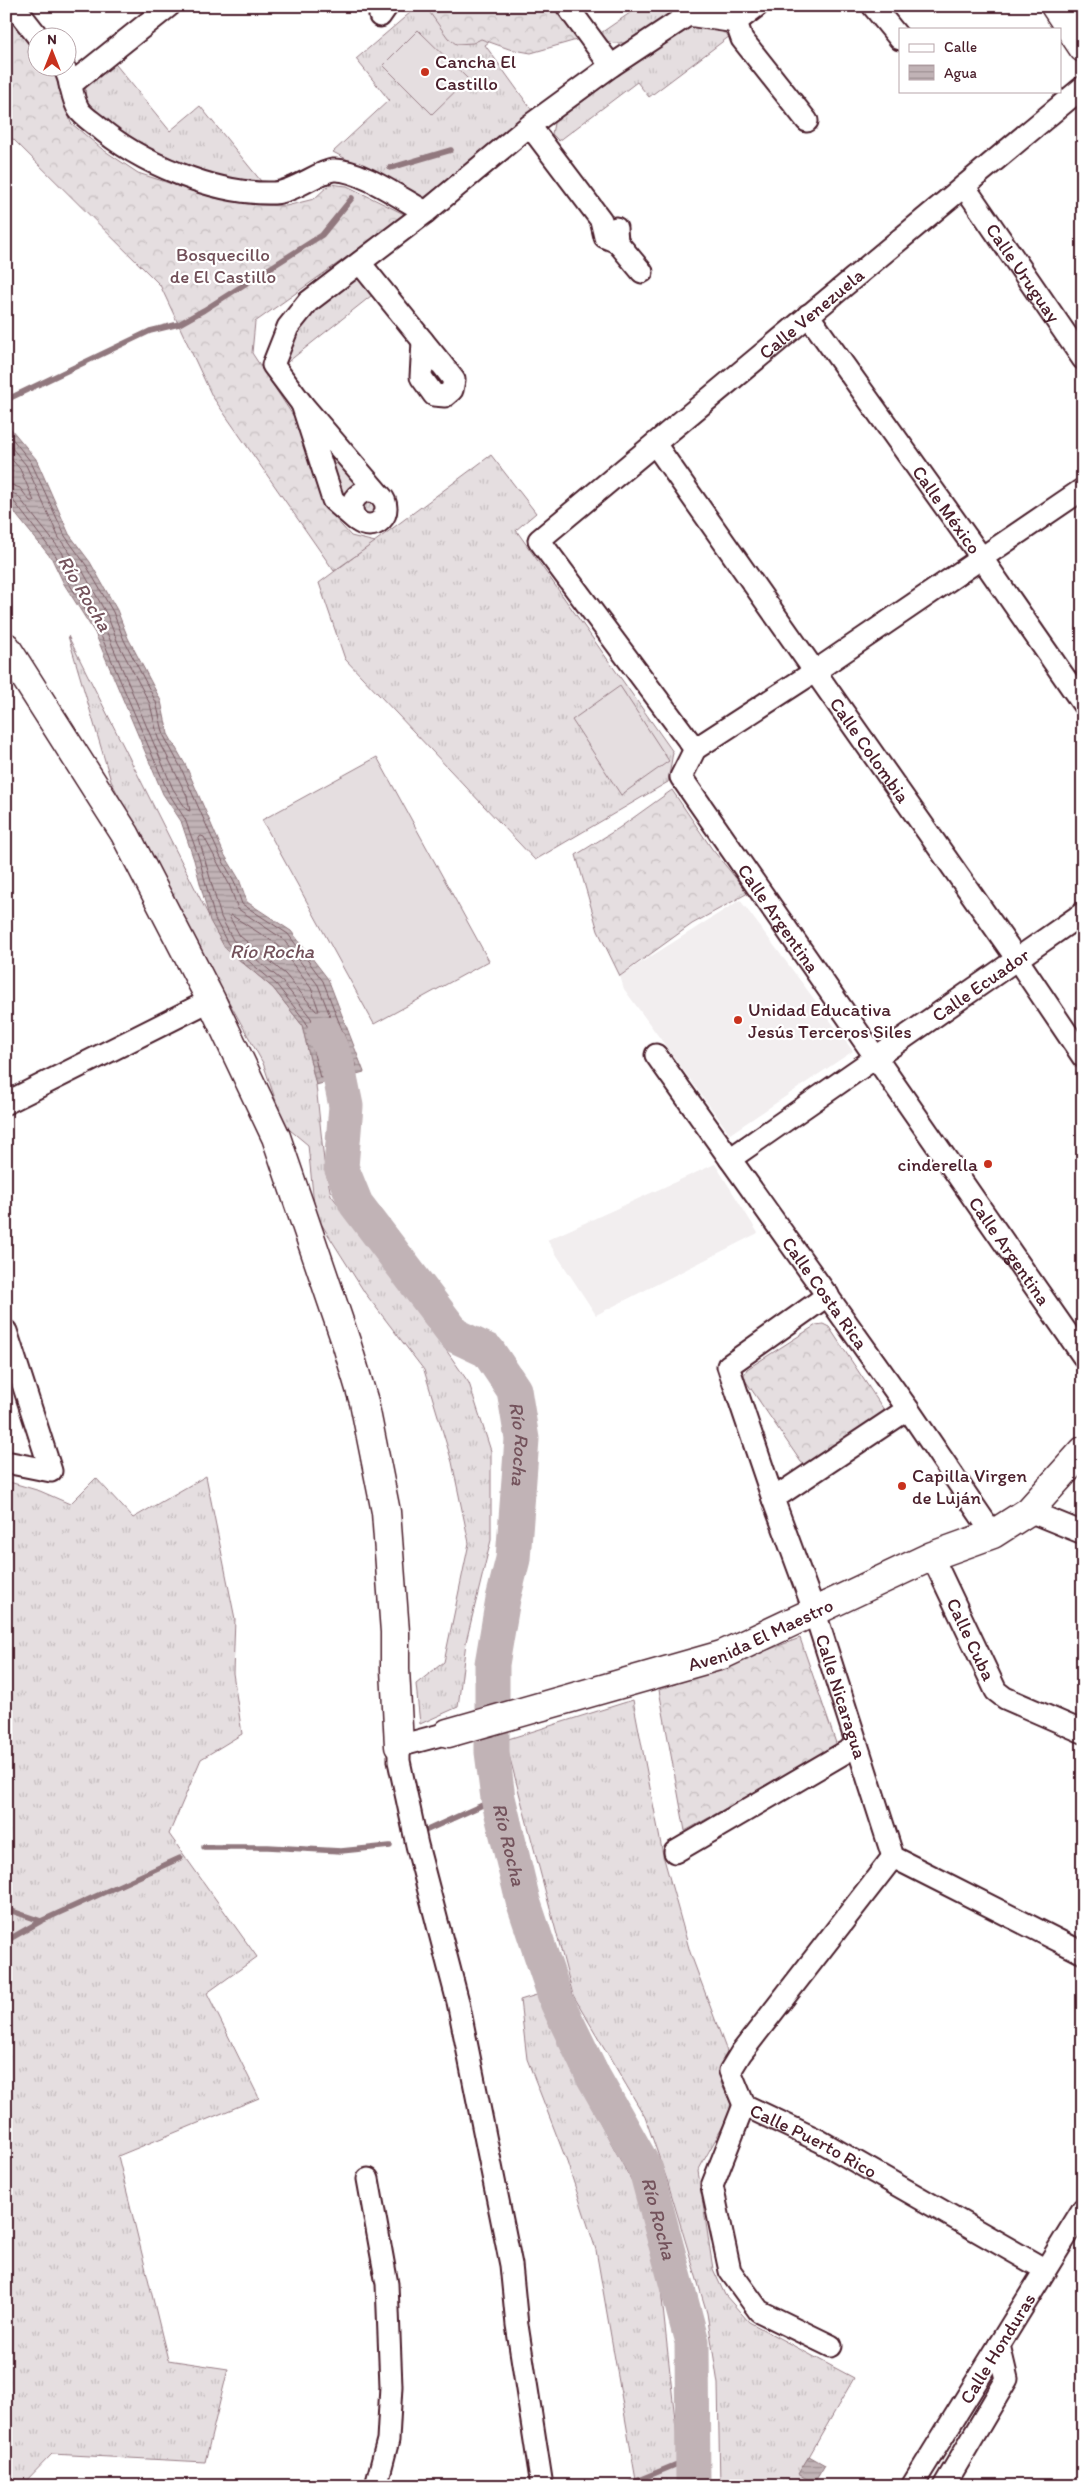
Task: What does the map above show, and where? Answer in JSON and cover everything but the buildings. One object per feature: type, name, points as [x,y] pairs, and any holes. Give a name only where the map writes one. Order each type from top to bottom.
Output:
[{"type":"street","points":[[14,6],[32,28]]},
{"type":"street","points":[[78,68],[169,6]]},
{"type":"street","points":[[567,6],[611,66]]},
{"type":"street","points":[[302,404],[333,500],[361,523],[373,525],[383,519],[386,514],[386,502],[302,404],[273,365],[288,327],[308,302],[426,212],[530,126],[611,66],[688,14],[731,14],[757,6]]},
{"type":"street","points":[[873,6],[899,38]]},
{"type":"street","points":[[1055,6],[1083,48]]},
{"type":"street","points":[[731,14],[742,39],[807,121]]},
{"type":"street","points":[[68,78],[80,110],[115,142],[152,162],[200,180],[238,190],[275,193],[299,186],[333,170],[356,174],[426,212]]},
{"type":"street","name":"Calle Venezuela","points":[[695,749],[539,540],[1083,87]]},
{"type":"street","points":[[530,126],[601,220],[605,237],[617,242],[642,272]]},
{"type":"street","name":"Calle Uruguay","points":[[964,186],[1083,359]]},
{"type":"street","points":[[360,263],[423,341],[431,364]]},
{"type":"street","name":"Calle México","points":[[808,315],[981,557],[1083,704]]},
{"type":"street","name":"Calle Colombia","points":[[655,444],[1017,959],[1083,1057]]},
{"type":"street","points":[[695,749],[814,672],[1083,489]]},
{"type":"street","points":[[6,647],[125,834],[211,1000],[276,1137],[346,1342],[364,1402],[386,1512],[395,1632],[399,1760],[417,1845],[458,2002],[511,2265],[517,2325],[542,2486]]},
{"type":"street","name":"Calle Argentina","points":[[695,749],[680,777],[1083,1356]]},
{"type":"street","name":"Calle Ecuador","points":[[730,1158],[1083,913]]},
{"type":"street","points":[[6,1103],[211,1000]]},
{"type":"street","name":"Calle Costa Rica","points":[[656,1055],[828,1295],[993,1534]]},
{"type":"street","name":"Calle Nicaragua","points":[[828,1295],[728,1366],[773,1499],[814,1610],[893,1857]]},
{"type":"street","points":[[6,1331],[51,1471],[6,1462]]},
{"type":"street","points":[[773,1499],[908,1409]]},
{"type":"street","name":"Avenida El Maestro","points":[[400,1746],[722,1655],[932,1556],[993,1534],[1030,1511],[1083,1451]]},
{"type":"street","points":[[1030,1511],[1083,1533]]},
{"type":"street","name":"Calle Cuba","points":[[932,1556],[996,1690],[1005,1698],[1083,1732]]},
{"type":"street","points":[[675,1852],[856,1746]]},
{"type":"street","points":[[893,1857],[1082,1951]]},
{"type":"street","name":"Calle Puerto Rico","points":[[893,1857],[741,2053],[730,2072],[744,2104],[820,2141],[1044,2269]]},
{"type":"street","points":[[744,2104],[712,2186],[730,2271],[759,2311],[831,2346]]},
{"type":"street","points":[[368,2179],[387,2284],[391,2386],[388,2440],[376,2486]]},
{"type":"street","name":"Calle Honduras","points":[[912,2486],[1044,2269],[1083,2209]]},
{"type":"street","points":[[924,2466],[950,2483],[1007,2380],[999,2345]]},
{"type":"shaded area","name":"Unidad Educativa Jesús Terceros Siles","points":[[740,900],[853,1051],[730,1134],[624,989],[620,976]]},
{"type":"shaded area","points":[[715,1164],[758,1233],[596,1315],[547,1240]]},
{"type":"green space","name":"Bosquecillo de El Castillo","points":[[6,6],[28,32],[28,78],[58,78],[71,123],[102,149],[138,173],[215,198],[260,205],[286,206],[314,199],[330,184],[347,186],[406,215],[255,322],[252,353],[296,420],[326,508],[351,536],[375,542],[334,571],[212,396],[160,285],[6,132]]},
{"type":"green space","points":[[418,6],[535,6],[485,45],[534,113],[422,199],[333,152],[389,100],[356,59]]},
{"type":"green space","points":[[425,6],[579,6],[580,39],[531,53],[509,49],[481,39],[473,43],[456,44],[448,38]]},
{"type":"green space","points":[[640,6],[710,6],[628,43],[613,43],[595,37]]},
{"type":"green space","points":[[689,26],[714,27],[730,36],[649,97],[637,82],[559,141],[552,134],[554,123],[680,29]]},
{"type":"green space","name":"Cancha El Castillo","points":[[418,30],[468,79],[432,114],[383,65]]},
{"type":"green space","points":[[112,60],[170,131],[200,106],[265,186],[192,171],[146,153],[89,109],[85,96],[86,84]]},
{"type":"green space","points":[[357,274],[376,292],[284,365],[295,333],[314,303]]},
{"type":"green space","points":[[316,433],[354,481],[354,490],[348,494],[339,492]]},
{"type":"green space","points":[[491,455],[536,513],[516,530],[673,752],[668,782],[535,860],[345,659],[319,583]]},
{"type":"green space","points":[[370,498],[377,501],[380,508],[377,515],[370,518],[363,515],[360,508],[363,501]]},
{"type":"green space","points":[[68,636],[225,948],[273,988],[302,1025],[316,1085],[324,1161],[331,1195],[410,1298],[469,1383],[491,1451],[491,1540],[466,1642],[458,1707],[420,1724],[416,1684],[444,1662],[469,1543],[452,1462],[424,1370],[365,1293],[315,1214],[308,1145],[284,1125],[263,1063],[199,948],[111,781]]},
{"type":"green space","points":[[620,686],[669,761],[621,795],[572,720]]},
{"type":"green space","points":[[377,757],[489,961],[374,1024],[262,820]]},
{"type":"green space","points":[[672,790],[712,849],[748,893],[692,924],[620,976],[598,931],[576,855],[619,828]]},
{"type":"green space","points":[[823,1324],[829,1327],[884,1410],[882,1414],[805,1465],[801,1462],[745,1380],[744,1375],[747,1369],[816,1325]]},
{"type":"green space","points":[[206,1476],[235,1619],[233,1673],[242,1734],[201,1759],[169,1834],[257,1957],[207,1993],[259,2098],[118,2156],[168,2360],[228,2369],[205,2462],[52,2454],[21,2486],[6,2486],[6,1481],[40,1491],[70,1504],[96,1478],[133,1518]]},
{"type":"green space","points":[[800,1638],[837,1746],[685,1831],[659,1690]]},
{"type":"green space","points":[[633,1700],[663,1855],[690,1952],[729,2057],[721,2083],[733,2108],[698,2171],[713,2269],[725,2295],[749,2322],[854,2378],[799,2474],[819,2486],[720,2486],[718,2384],[707,2313],[667,2180],[645,2117],[573,1995],[505,1740]]},
{"type":"green space","points":[[543,1993],[571,2069],[635,2187],[660,2280],[679,2457],[679,2486],[637,2486],[596,2250],[567,2162],[527,2059],[520,2000]]},
{"type":"water","name":"Río Rocha","points":[[6,423],[36,459],[69,534],[90,562],[117,610],[128,638],[161,701],[168,734],[186,766],[224,854],[239,879],[247,902],[291,931],[328,979],[364,1072],[316,1085],[302,1025],[273,988],[225,948],[210,921],[194,860],[181,821],[163,794],[95,633],[64,584],[52,559],[6,499]]},
{"type":"water","points":[[809,2456],[825,2465],[814,2483],[798,2474]]},
{"type":"waterway","points":[[390,168],[451,150]]},
{"type":"waterway","points":[[6,400],[150,331],[179,324],[204,310],[322,235],[352,198]]},
{"type":"waterway","name":"Río Rocha","points":[[324,1033],[337,1062],[346,1106],[341,1167],[356,1204],[456,1336],[488,1351],[514,1390],[522,1439],[513,1559],[503,1599],[492,1664],[492,1752],[498,1798],[523,1901],[557,2002],[593,2076],[646,2170],[692,2342],[693,2486]]},
{"type":"waterway","points":[[425,1831],[498,1798]]},
{"type":"waterway","points":[[204,1847],[268,1847],[341,1851],[390,1846]]},
{"type":"waterway","points":[[6,1909],[41,1921],[180,1858]]},
{"type":"waterway","points":[[6,1941],[41,1921]]},
{"type":"waterway","points":[[624,2486],[692,2458]]},
{"type":"place","name":"Cancha El Castillo","points":[[425,72]]},
{"type":"place","name":"Unidad Educativa Jesús Terceros Siles","points":[[738,1020]]},
{"type":"place","name":"cinderella","points":[[988,1164]]},
{"type":"place","name":"Capilla Virgen de Luján","points":[[902,1486]]}]
